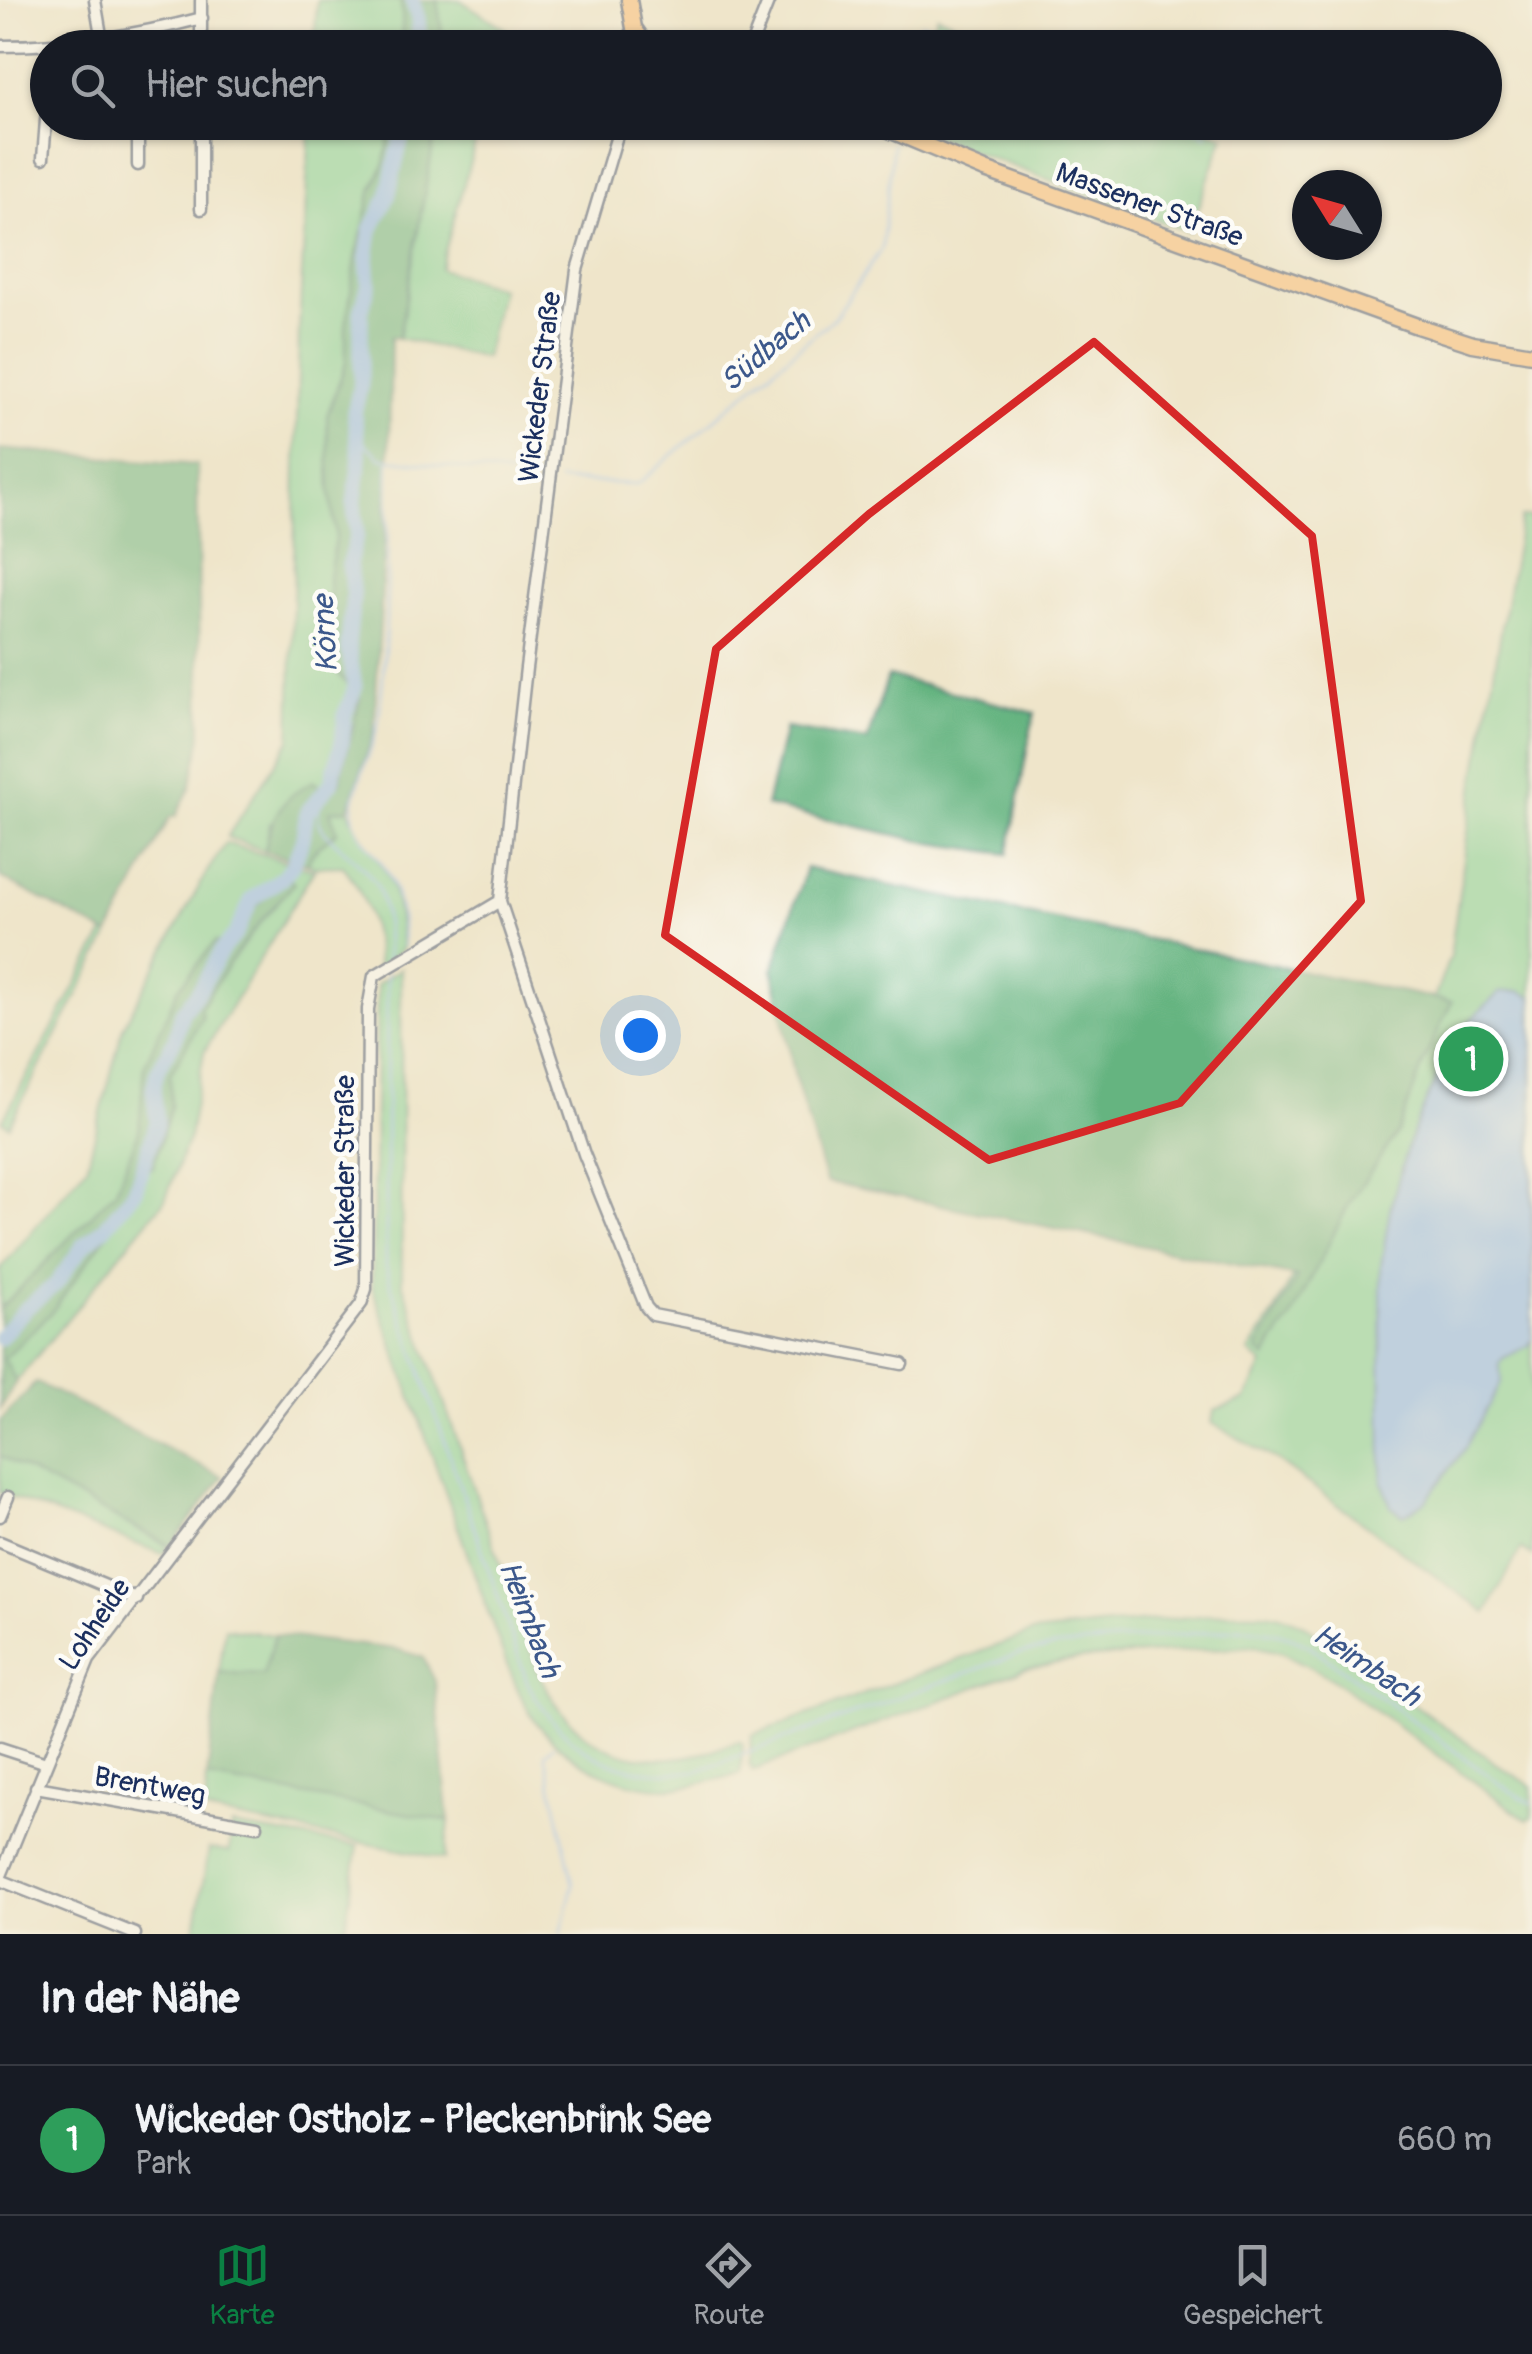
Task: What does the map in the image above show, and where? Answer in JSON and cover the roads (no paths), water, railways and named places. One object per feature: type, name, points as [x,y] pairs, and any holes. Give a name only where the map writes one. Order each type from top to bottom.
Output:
[{"type":"main road","points":[[630,0],[636,30]]},
{"type":"main road","name":"Massener Straße","points":[[914,140],[1003,177],[1417,326],[1473,344],[1532,354]]},
{"type":"street","points":[[95,0],[100,30]]},
{"type":"street","points":[[202,0],[202,30]]},
{"type":"street","points":[[757,30],[769,0]]},
{"type":"street","points":[[156,30],[202,18]]},
{"type":"street","points":[[0,46],[30,47]]},
{"type":"street","points":[[43,158],[44,140]]},
{"type":"street","points":[[138,140],[138,165]]},
{"type":"street","points":[[202,140],[202,209]]},
{"type":"street","name":"Wickeder Straße","points":[[616,140],[577,270],[500,901],[584,1154],[646,1307],[653,1315],[902,1364]]},
{"type":"street","name":"Wickeder Straße","points":[[163,1566],[361,1304],[366,1288],[370,985],[378,972],[500,901]]},
{"type":"street","points":[[0,1516],[8,1498]]},
{"type":"street","points":[[0,1542],[136,1599]]},
{"type":"street","name":"Lohheide","points":[[0,1879],[89,1660],[163,1566]]},
{"type":"street","points":[[0,1748],[46,1763]]},
{"type":"street","name":"Brentweg","points":[[36,1787],[256,1826]]},
{"type":"street","points":[[0,1879],[135,1934]]},
{"type":"water","points":[[1520,991],[1532,997],[1532,1339],[1528,1346],[1499,1363],[1501,1382],[1465,1448],[1425,1502],[1404,1515],[1391,1507],[1382,1480],[1381,1266],[1390,1210],[1408,1145],[1454,1036],[1500,992]]},
{"type":"waterway","name":"Körne","points":[[412,0],[419,30]]},
{"type":"waterway","points":[[920,23],[942,30]]},
{"type":"waterway","name":"Körne","points":[[0,1338],[25,1309],[56,1284],[83,1246],[135,1191],[157,1122],[153,1089],[157,1072],[175,1039],[182,1012],[235,935],[252,899],[293,865],[307,812],[331,783],[345,714],[355,688],[348,645],[353,597],[349,563],[357,535],[354,505],[360,459],[354,413],[361,383],[361,312],[369,284],[371,230],[388,197],[402,140]]},
{"type":"waterway","name":"Südbach","points":[[559,481],[638,484],[836,316],[882,248],[893,144]]},
{"type":"waterway","name":"Südbach","points":[[359,438],[381,458],[542,479]]},
{"type":"waterway","points":[[389,459],[386,621],[379,718],[353,814],[360,835],[393,884],[401,914],[403,946]]},
{"type":"waterway","name":"Heimbach","points":[[320,797],[322,827],[372,878],[381,896],[387,965]]},
{"type":"waterway","name":"Heimbach","points":[[387,973],[386,1266],[528,1684],[559,1728],[577,1744],[619,1766],[669,1773],[697,1771],[1019,1654],[1053,1647],[1241,1629],[1285,1636],[1310,1646],[1532,1803]]},
{"type":"waterway","points":[[553,1746],[545,1754],[573,1884],[561,1934]]},
{"type":"place","name":"Wickeder Ostholz - Pleckenbrink See","points":[[1471,1059]]}]
